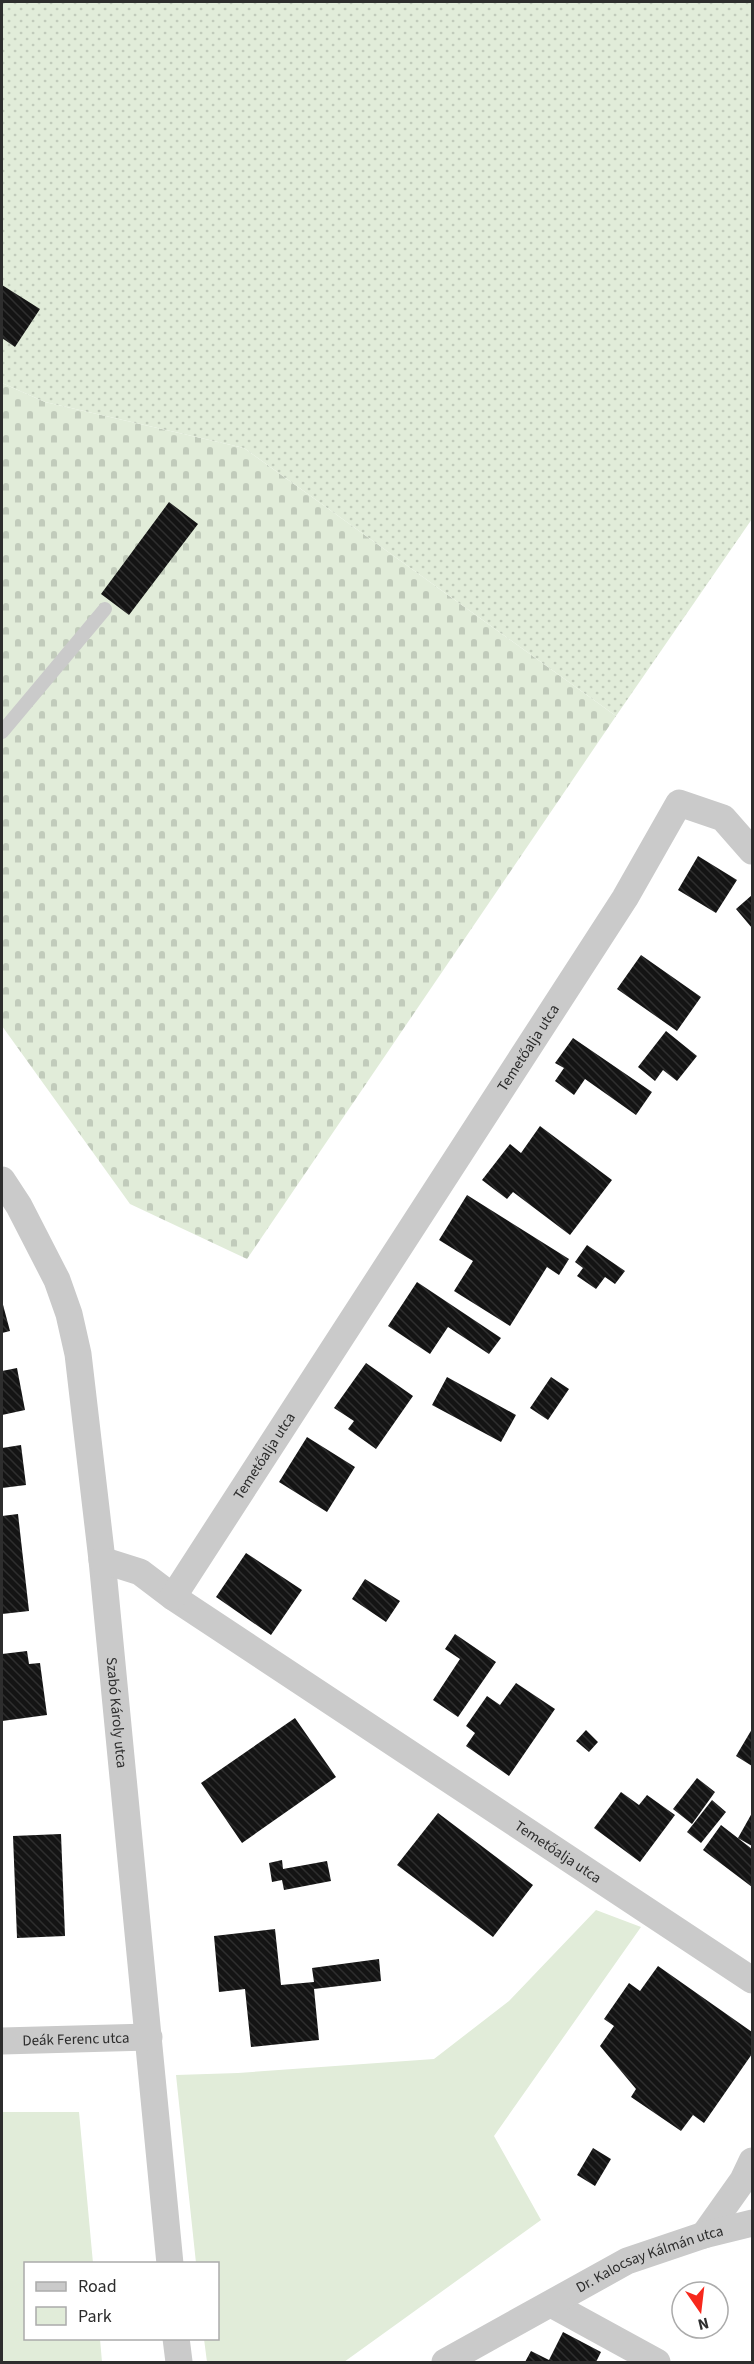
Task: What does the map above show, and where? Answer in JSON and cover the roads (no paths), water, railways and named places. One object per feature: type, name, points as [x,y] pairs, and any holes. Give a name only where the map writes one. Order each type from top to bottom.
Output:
[{"type":"street","name":"Temetőalja utca","points":[[753,851],[723,819],[680,803],[618,908],[173,1597],[753,1980]]},
{"type":"street","name":"Szabó Károly utca","points":[[2,1180],[20,1206],[57,1280],[69,1314],[78,1354],[102,1560],[170,2262]]},
{"type":"street","points":[[102,1560],[140,1572],[173,1597]]},
{"type":"street","name":"Deák Ferenc utca","points":[[2,2041],[149,2037]]},
{"type":"street","points":[[704,2235],[743,2180],[753,2161]]},
{"type":"street","name":"Dr. Kalocsay Kálmán utca","points":[[445,2362],[627,2261],[704,2235],[753,2223]]},
{"type":"street","points":[[551,2304],[657,2362]]},
{"type":"street","points":[[176,2340],[178,2362]]},
{"type":"lane","points":[[2,732],[105,609]]}]
